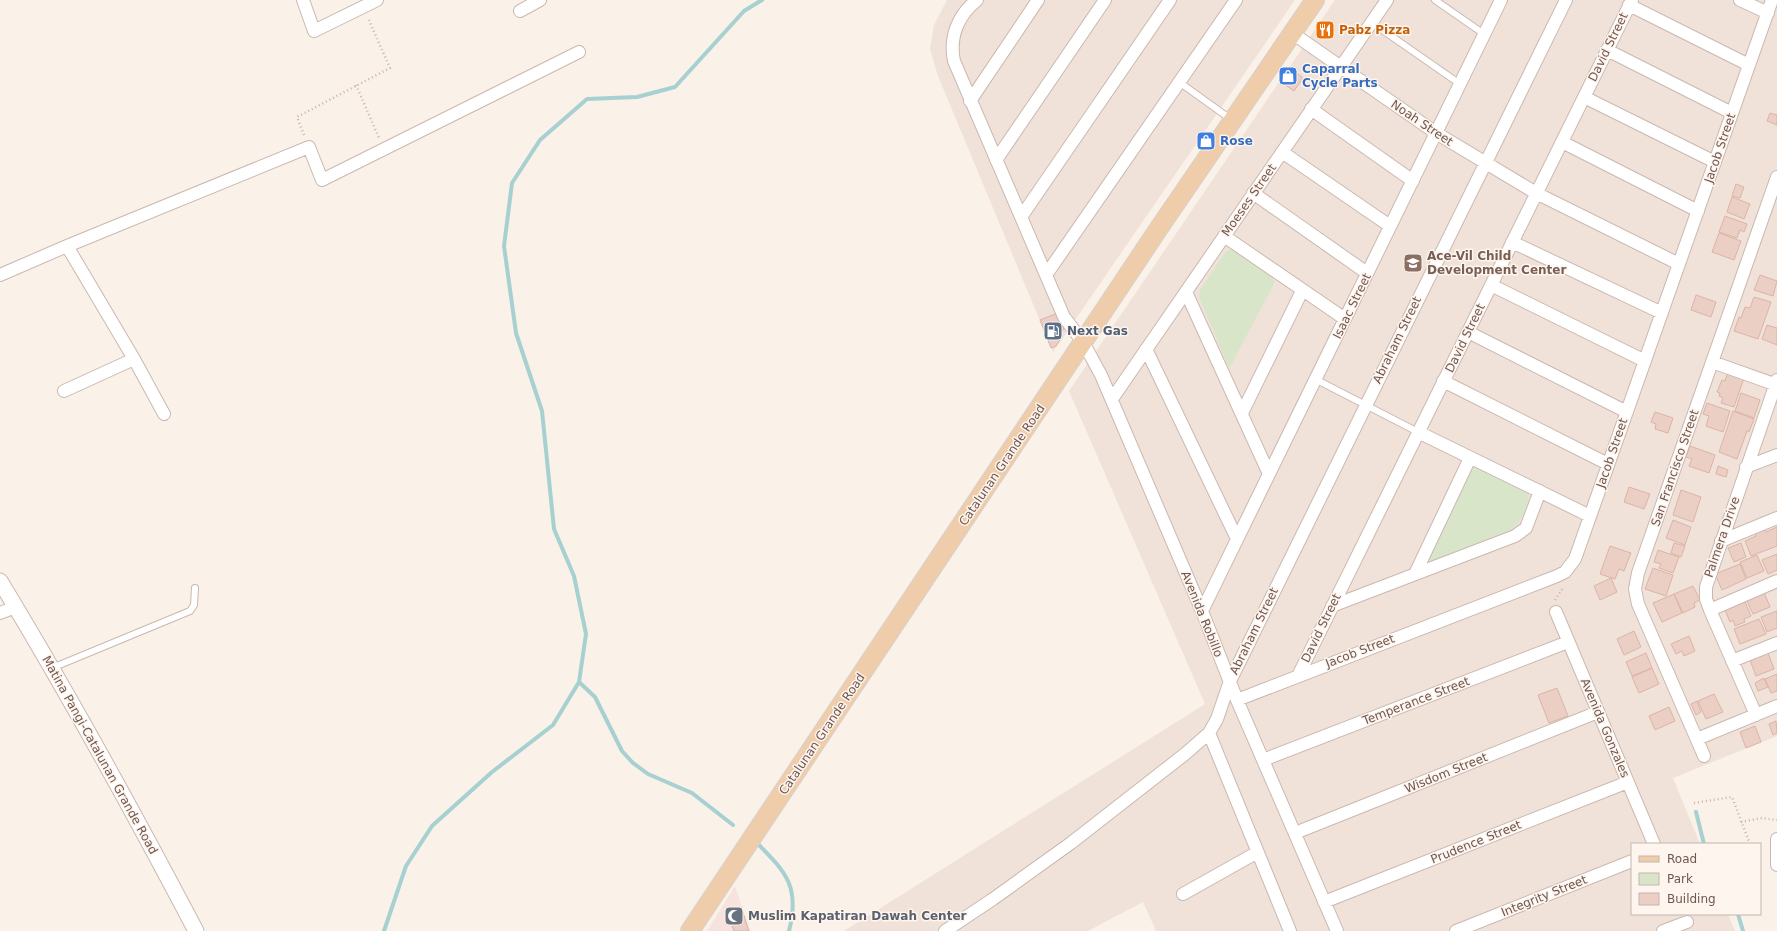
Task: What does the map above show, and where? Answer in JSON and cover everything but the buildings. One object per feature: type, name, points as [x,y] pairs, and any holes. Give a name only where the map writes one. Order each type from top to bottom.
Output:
[{"type":"main road","name":"Catalunan Grande Road","points":[[690,931],[1232,120],[1315,0]]},
{"type":"street","points":[[303,0],[314,31],[377,0]]},
{"type":"street","points":[[520,11],[540,0]]},
{"type":"street","name":"Avenida Robillo","points":[[977,0],[956,25],[952,37],[951,47],[954,61],[1064,317],[1093,357],[1112,399],[1202,611],[1237,700],[1337,931]]},
{"type":"street","points":[[970,101],[1038,0]]},
{"type":"street","points":[[996,160],[1104,0]]},
{"type":"street","points":[[1021,218],[1170,0]]},
{"type":"street","points":[[1046,275],[1236,0]]},
{"type":"street","name":"Moeses Street","points":[[1112,399],[1387,0]]},
{"type":"street","name":"Isaac Street","points":[[1202,611],[1501,0]]},
{"type":"street","name":"Abraham Street","points":[[1209,733],[1217,719],[1230,681],[1364,405],[1566,0]]},
{"type":"street","points":[[1740,0],[1768,13]]},
{"type":"street","name":"Jacob Street","points":[[1237,700],[1565,572],[1575,559],[1772,0]]},
{"type":"street","points":[[1630,3],[1749,65]]},
{"type":"street","name":"David Street","points":[[1298,676],[1630,3]]},
{"type":"street","name":"Noah Street","points":[[1292,33],[1436,133],[1485,163],[1536,193],[1679,264]]},
{"type":"street","points":[[1607,50],[1732,114]]},
{"type":"street","points":[[0,276],[67,246],[309,147],[322,180],[579,52]]},
{"type":"street","points":[[1584,96],[1715,162]]},
{"type":"street","points":[[1312,109],[1412,181]]},
{"type":"street","points":[[1562,142],[1698,211]]},
{"type":"street","points":[[1282,152],[1390,226]]},
{"type":"street","name":"San Francisco Street","points":[[1704,756],[1638,604],[1635,589],[1638,573],[1777,177]]},
{"type":"street","points":[[1253,194],[1367,273]]},
{"type":"street","points":[[1224,236],[1302,291],[1345,319]]},
{"type":"street","points":[[1512,242],[1662,313]]},
{"type":"street","points":[[67,246],[134,359],[164,414]]},
{"type":"street","points":[[1491,286],[1645,361]]},
{"type":"street","points":[[1242,413],[1302,291]]},
{"type":"street","points":[[1186,292],[1269,474]]},
{"type":"street","points":[[1468,332],[1626,412]]},
{"type":"street","points":[[1146,349],[1237,539]]},
{"type":"street","points":[[64,391],[134,359]]},
{"type":"street","points":[[1712,362],[1776,383]]},
{"type":"street","points":[[1443,381],[1608,464]]},
{"type":"street","name":"Palmera Drive","points":[[1756,715],[1710,610],[1706,598],[1706,586],[1776,383]]},
{"type":"street","points":[[1418,432],[1590,516]]},
{"type":"street","points":[[1746,467],[1777,455]]},
{"type":"street","points":[[1415,574],[1470,458]]},
{"type":"street","points":[[1332,606],[1515,536],[1526,528],[1540,491]]},
{"type":"street","points":[[1721,540],[1777,518]]},
{"type":"street","name":"Matina Pangi-Catalunan Grande Road","points":[[0,581],[52,668],[165,871],[196,931]]},
{"type":"street","points":[[1710,610],[1777,581]]},
{"type":"street","points":[[0,613],[16,607]]},
{"type":"street","name":"Avenida Gonzales","points":[[1556,612],[1654,843]]},
{"type":"street","name":"Temperance Street","points":[[1263,760],[1568,642]]},
{"type":"street","points":[[1732,661],[1777,643]]},
{"type":"street","points":[[1697,739],[1777,706]]},
{"type":"street","name":"Wisdom Street","points":[[1295,833],[1598,712]]},
{"type":"street","points":[[945,931],[1070,843],[1173,764],[1209,733],[1256,853],[1290,931]]},
{"type":"street","name":"Prudence Street","points":[[1324,902],[1628,782]]},
{"type":"street","points":[[1777,839],[1777,865]]},
{"type":"street","points":[[1183,894],[1256,853]]},
{"type":"street","name":"Integrity Street","points":[[1456,931],[1631,861]]},
{"type":"street","points":[[1664,931],[1688,922]]},
{"type":"lane","points":[[1435,0],[1484,34]]},
{"type":"lane","points":[[1372,22],[1460,84]]},
{"type":"lane","points":[[1180,82],[1232,120]]},
{"type":"lane","points":[[1316,379],[1418,432]]},
{"type":"lane","points":[[52,668],[190,611],[194,605],[195,588]]},
{"type":"path","points":[[309,147],[297,116],[390,68],[363,7]]},
{"type":"path","points":[[356,85],[384,149]]},
{"type":"path","points":[[1556,612],[1554,603],[1555,598],[1564,586],[1566,577],[1565,572]]},
{"type":"path","points":[[1694,803],[1732,797],[1750,843]]},
{"type":"path","points":[[1741,822],[1762,818],[1777,820]]},
{"type":"shaded area","points":[[947,0],[1295,0],[1053,352],[938,76],[930,49],[934,25]]},
{"type":"shaded area","points":[[1335,0],[1777,0],[1777,736],[1673,778],[1700,843],[1631,843],[1631,915],[1728,915],[1735,931],[1156,931],[1143,902],[1088,931],[844,931],[1205,704],[1069,391]]},
{"type":"shaded area","points":[[735,886],[750,931],[707,931]]},
{"type":"green space","points":[[1232,249],[1272,278],[1275,282],[1230,367],[1228,366],[1199,297],[1200,290],[1226,251]]},
{"type":"green space","points":[[1475,468],[1479,468],[1528,493],[1528,503],[1524,513],[1518,523],[1511,530],[1430,562],[1429,557],[1471,472]]},
{"type":"waterway","points":[[384,931],[406,866],[432,826],[492,772],[553,725],[579,682],[586,634],[574,576],[554,529],[542,411],[516,333],[504,246],[512,183],[540,140],[587,99],[637,97],[675,87],[744,11],[762,0]]},
{"type":"waterway","points":[[579,682],[595,697],[622,751],[633,763],[648,774],[692,793],[733,825]]},
{"type":"waterway","points":[[1696,812],[1704,843]]},
{"type":"waterway","points":[[758,844],[777,864],[792,892],[793,903],[789,931]]},
{"type":"waterway","points":[[1738,915],[1743,931]]},
{"type":"place","name":"Pabz Pizza","points":[[1325,30]]},
{"type":"place","name":"Caparral Cycle Parts","points":[[1288,76]]},
{"type":"place","name":"Rose","points":[[1206,141]]},
{"type":"place","name":"Ace-Vil Child Development Center","points":[[1413,263]]},
{"type":"place","name":"Next Gas","points":[[1053,331]]},
{"type":"place","name":"Muslim Kapatiran Dawah Center","points":[[734,916]]}]
